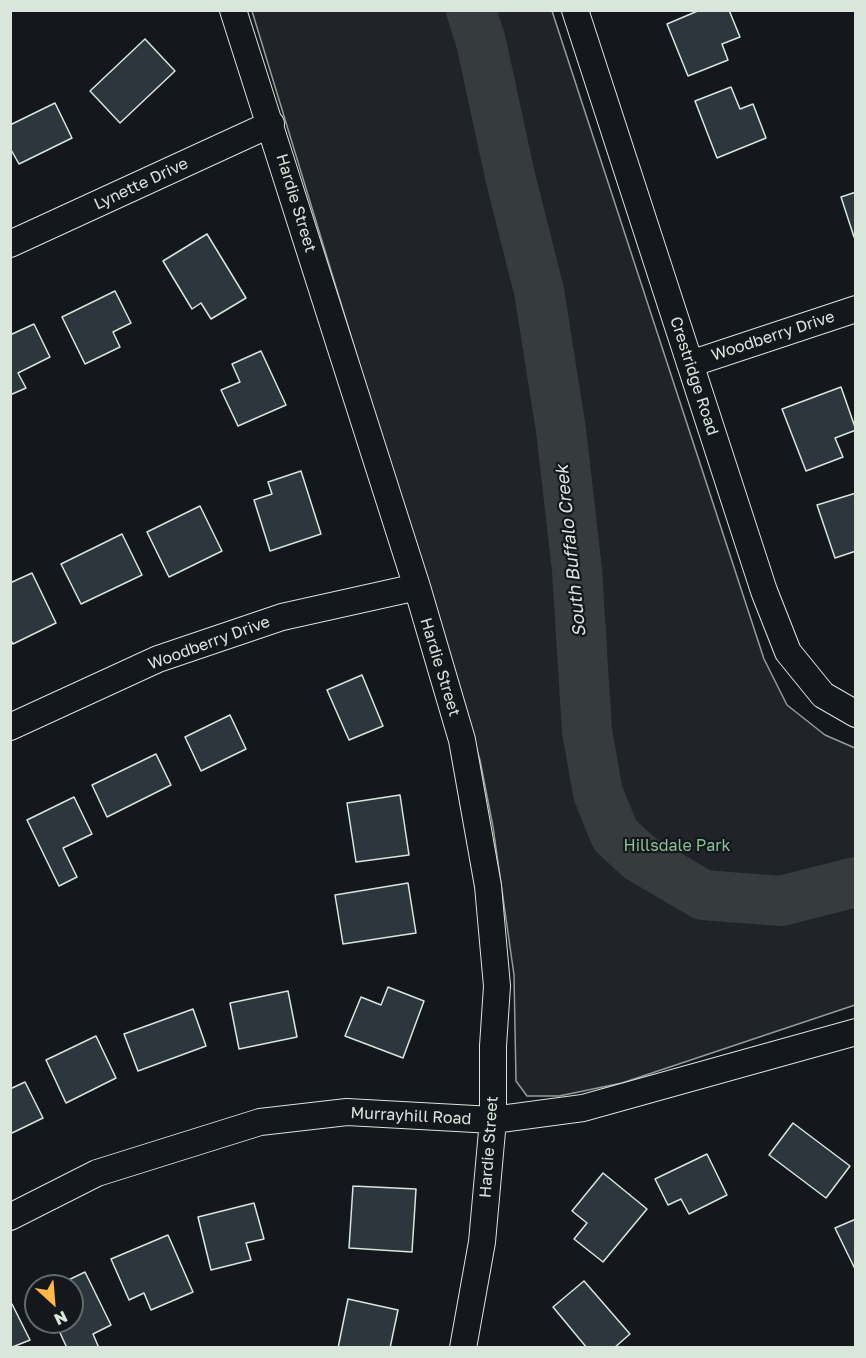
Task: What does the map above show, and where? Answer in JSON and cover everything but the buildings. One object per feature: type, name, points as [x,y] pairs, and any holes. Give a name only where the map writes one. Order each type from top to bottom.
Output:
[{"type":"street","name":"Hardie Street","points":[[233,10],[417,587],[462,740],[488,886],[497,986],[493,1046],[493,1120],[482,1242],[463,1347]]},
{"type":"street","name":"Crestridge Road","points":[[575,10],[764,591],[788,652],[823,695],[855,714]]},
{"type":"street","name":"Lynette Drive","points":[[10,244],[271,124]]},
{"type":"street","name":"Woodberry Drive","points":[[690,364],[855,309]]},
{"type":"street","name":"Woodberry Drive","points":[[10,727],[170,655],[282,616],[417,587]]},
{"type":"street","name":"Murrayhill Road","points":[[10,1217],[97,1173],[260,1122],[347,1112],[493,1120],[583,1108],[855,1032]]},
{"type":"green space","name":"Hillsdale Park","points":[[252,11],[552,11],[764,659],[787,705],[825,735],[855,748],[855,1005],[622,1083],[559,1096],[527,1096],[516,1081],[514,975],[493,827],[480,760]]},
{"type":"waterway","name":"South Buffalo Creek","points":[[471,10],[481,42],[510,176],[539,291],[561,430],[577,570],[587,731],[598,793],[615,835],[640,858],[703,895],[781,901],[856,882]]}]
